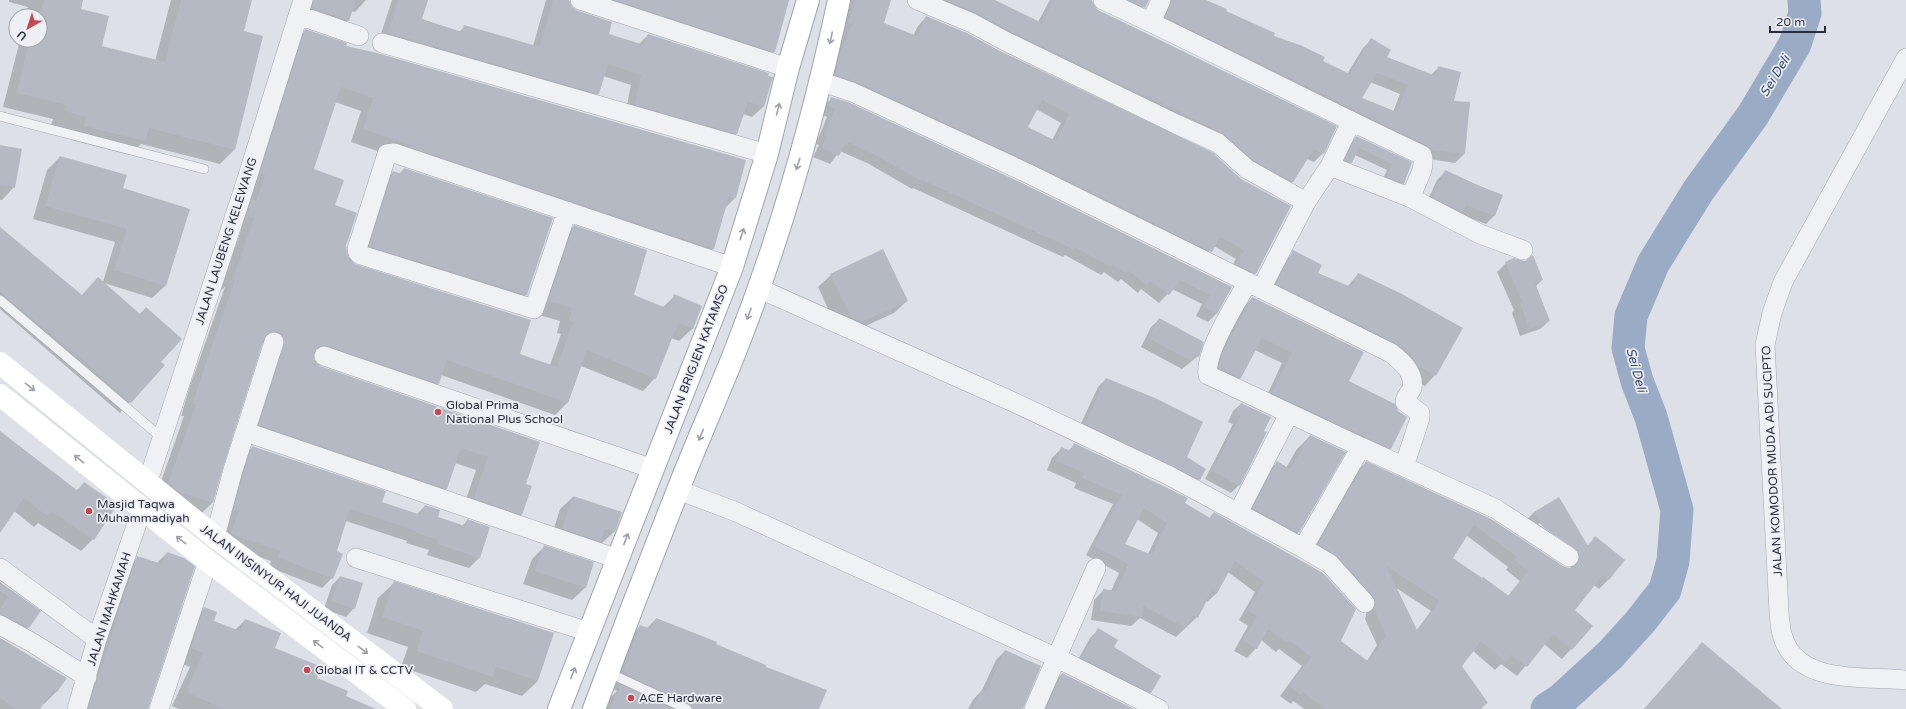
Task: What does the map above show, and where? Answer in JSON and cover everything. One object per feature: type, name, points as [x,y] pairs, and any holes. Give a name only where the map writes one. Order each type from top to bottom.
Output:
[{"type":"main road","name":"JALAN BRIGJEN KATAMSO","points":[[559,709],[732,267],[767,154],[788,68],[808,0]]},
{"type":"main road","points":[[594,709],[678,490],[738,344],[758,288],[804,147],[822,82],[839,0]]},
{"type":"main road","name":"JALAN INSINYUR HAJI JUANDA","points":[[0,363],[215,537],[442,709]]},
{"type":"main road","name":"JALAN INSINYUR HAJI JUANDA","points":[[0,395],[142,510],[405,709]]},
{"type":"street","points":[[580,0],[788,68]]},
{"type":"street","points":[[917,0],[972,22],[1019,48],[1218,143],[1247,169],[1306,202]]},
{"type":"street","points":[[1103,0],[1151,22],[1351,122],[1422,155],[1424,159],[1423,168],[1411,198]]},
{"type":"street","points":[[1151,22],[1161,0]]},
{"type":"street","points":[[301,7],[359,36]]},
{"type":"street","name":"JALAN LAUBENG KELEWANG","points":[[148,482],[244,188],[301,7]]},
{"type":"street","points":[[382,43],[767,154]]},
{"type":"street","name":"JALAN KOMODOR MUDA ADI SUCIPTO","points":[[1906,58],[1783,282],[1772,312],[1765,344],[1779,612],[1781,631],[1788,649],[1796,658],[1808,667],[1840,677],[1906,680]]},
{"type":"street","points":[[822,82],[852,92],[1020,170],[1391,353],[1404,364],[1410,374],[1412,388],[1405,402],[1408,406],[1418,410],[1420,418],[1404,467]]},
{"type":"street","points":[[1351,122],[1330,166],[1212,351],[1208,363],[1208,375],[1496,509],[1569,557]]},
{"type":"street","points":[[567,211],[534,309],[362,255],[358,253],[357,249],[387,154],[394,153],[567,211],[732,267]]},
{"type":"street","points":[[1330,166],[1411,198],[1480,234],[1523,250]]},
{"type":"street","points":[[758,288],[1011,401],[1168,475],[1330,564],[1365,603]]},
{"type":"street","points":[[215,537],[274,342]]},
{"type":"street","points":[[324,356],[653,469]]},
{"type":"street","points":[[1238,513],[1289,414]]},
{"type":"street","points":[[246,432],[618,559]]},
{"type":"street","points":[[1303,548],[1361,447]]},
{"type":"street","points":[[678,490],[741,515],[1057,658],[1159,709]]},
{"type":"street","name":"JALAN MAHKAMAH","points":[[77,709],[97,639],[142,510]]},
{"type":"street","points":[[356,558],[589,632]]},
{"type":"street","points":[[159,709],[208,561]]},
{"type":"street","points":[[0,568],[97,639]]},
{"type":"street","points":[[1034,709],[1096,568]]},
{"type":"street","points":[[0,625],[31,642],[86,677]]},
{"type":"lane","points":[[0,116],[204,169]]},
{"type":"lane","points":[[0,300],[162,438]]},
{"type":"lane","points":[[607,672],[687,709]]},
{"type":"building","points":[[44,0],[83,0],[81,9],[109,16],[102,46],[165,62],[181,0],[252,0],[244,31],[263,36],[235,150],[149,128],[145,141],[84,126],[86,117],[65,111],[66,105],[17,93],[27,48],[48,48],[48,8],[42,8]]},
{"type":"building","points":[[314,0],[356,0],[349,21],[312,8]]},
{"type":"building","points":[[398,0],[428,0],[422,19],[462,32],[464,25],[540,47],[553,0],[569,0],[572,7],[576,10],[612,22],[609,34],[644,45],[648,34],[769,73],[768,76],[773,77],[764,107],[748,102],[737,134],[635,105],[641,75],[608,64],[599,94],[388,33]]},
{"type":"building","points":[[615,0],[789,0],[775,52]]},
{"type":"building","points":[[856,0],[891,0],[884,23],[917,36],[926,16],[967,33],[1000,51],[1212,152],[1241,179],[1291,206],[1256,274],[1236,264],[1244,250],[1220,237],[1212,252],[1032,163],[857,82],[835,75],[840,54],[852,24],[848,23]],"holes":[[[1042,100],[1069,114],[1056,141],[1028,127]]]},
{"type":"building","points":[[946,0],[995,0],[1042,23],[1053,0],[1092,0],[1094,6],[1098,10],[1337,126],[1324,154],[1314,149],[1293,182],[1253,160],[1223,133],[1010,31],[977,13]]},
{"type":"building","points":[[1129,0],[1149,0],[1145,8]]},
{"type":"building","points":[[1172,0],[1206,0],[1227,9],[1226,11],[1275,33],[1274,36],[1300,45],[1325,57],[1323,61],[1350,74],[1371,38],[1391,50],[1387,57],[1436,76],[1438,66],[1461,72],[1454,101],[1470,102],[1465,154],[1432,150],[1427,145],[1165,17]],"holes":[[[1377,73],[1408,85],[1397,112],[1362,98]]]},
{"type":"building","points":[[305,29],[347,43],[346,46],[377,53],[746,160],[736,198],[729,196],[714,249],[410,147],[411,145],[363,129],[373,98],[341,87],[314,169],[344,180],[335,205],[357,213],[346,246],[348,256],[355,264],[531,320],[520,354],[557,367],[573,322],[569,320],[572,308],[548,301],[574,225],[647,250],[634,295],[669,309],[674,294],[702,306],[693,329],[678,323],[656,379],[587,350],[568,403],[447,360],[439,384],[328,346],[322,345],[317,348],[313,358],[320,366],[540,442],[526,484],[532,486],[522,515],[474,498],[488,457],[461,448],[447,489],[259,425],[284,345],[282,335],[277,331],[267,334],[264,339],[213,503],[178,491],[168,483],[196,404],[193,403],[236,277],[232,282],[254,218],[247,215],[252,200],[256,201],[265,175],[260,173]]},
{"type":"building","points":[[831,97],[848,102],[1022,183],[1232,287],[1217,314],[1203,307],[1210,295],[1180,280],[1169,295],[1150,281],[1147,285],[1129,271],[1127,274],[1112,264],[1111,267],[1074,247],[1073,249],[922,180],[921,181],[877,156],[848,142],[847,145],[845,144],[839,156],[821,148],[827,136],[824,135],[835,109],[828,106]]},
{"type":"building","points":[[1356,136],[1412,162],[1404,184],[1387,177],[1392,164],[1359,148],[1352,163],[1345,160]]},
{"type":"building","points":[[0,145],[22,149],[15,188],[0,185]]},
{"type":"building","points":[[60,156],[127,175],[123,188],[190,209],[166,286],[114,270],[127,229],[45,206]]},
{"type":"building","points":[[404,168],[553,218],[527,295],[369,246],[393,171],[402,174]]},
{"type":"building","points":[[1445,170],[1503,195],[1495,216],[1466,205],[1463,212],[1433,197]]},
{"type":"building","points":[[0,227],[82,295],[98,277],[140,314],[146,307],[182,339],[161,362],[165,365],[131,403],[79,357],[0,292]]},
{"type":"building","points":[[883,249],[908,301],[862,322],[851,317],[830,274]]},
{"type":"building","points":[[1293,250],[1322,265],[1318,273],[1351,287],[1358,273],[1400,293],[1463,328],[1436,376],[1418,366],[1411,354],[1396,343],[1276,284]]},
{"type":"building","points":[[1533,255],[1543,280],[1535,283],[1550,321],[1529,329],[1520,303],[1522,302],[1505,262],[1514,258],[1525,261]]},
{"type":"building","points":[[1252,297],[1364,352],[1349,381],[1395,404],[1398,411],[1407,417],[1391,449],[1272,393],[1292,353],[1262,338],[1241,378],[1219,367],[1223,352]]},
{"type":"building","points":[[1159,318],[1204,342],[1199,357],[1195,355],[1191,361],[1148,338]]},
{"type":"building","points":[[1106,378],[1155,398],[1203,422],[1187,457],[1206,469],[1200,480],[1085,424]]},
{"type":"building","points":[[1241,403],[1271,417],[1264,431],[1267,432],[1240,486],[1212,471],[1240,416],[1235,414]]},
{"type":"building","points":[[0,431],[78,491],[84,482],[117,505],[94,540],[51,511],[47,516],[24,498],[0,533]]},
{"type":"building","points":[[1310,435],[1346,452],[1299,533],[1253,508],[1277,461],[1290,469]]},
{"type":"building","points":[[1074,443],[1188,498],[1185,503],[1210,518],[1214,512],[1323,573],[1356,609],[1341,641],[1369,662],[1386,635],[1374,609],[1376,600],[1338,557],[1318,544],[1366,461],[1491,519],[1563,566],[1569,568],[1574,567],[1578,563],[1580,557],[1579,552],[1543,527],[1534,512],[1559,497],[1588,546],[1595,536],[1625,560],[1609,580],[1603,575],[1575,610],[1593,626],[1572,650],[1553,634],[1527,667],[1511,655],[1505,662],[1481,641],[1462,666],[1488,703],[1479,709],[1325,709],[1303,692],[1301,695],[1289,686],[1311,657],[1289,640],[1287,643],[1268,629],[1257,649],[1243,641],[1257,616],[1247,610],[1264,582],[1235,561],[1217,593],[1212,590],[1198,618],[1193,615],[1186,628],[1143,606],[1142,617],[1100,611],[1103,589],[1116,591],[1128,564],[1094,546],[1122,495],[1082,478],[1084,473],[1056,461],[1061,447],[1071,451]],"holes":[[[1144,508],[1167,523],[1152,555],[1125,544]],[[1474,525],[1517,557],[1514,560],[1528,571],[1509,596],[1453,558]],[[1386,566],[1440,601],[1417,630]]]},
{"type":"building","points":[[252,446],[386,491],[382,502],[421,515],[425,505],[440,510],[438,517],[465,526],[467,519],[490,527],[480,558],[437,544],[438,540],[416,533],[416,531],[350,509],[337,551],[343,554],[333,579],[278,557],[281,551],[233,535],[231,533],[238,512],[233,511]]},
{"type":"building","points":[[573,496],[622,512],[615,532],[605,529],[601,542],[562,528]]},
{"type":"building","points":[[544,545],[594,562],[586,588],[535,571]]},
{"type":"building","points":[[167,552],[184,558],[195,566],[148,709],[88,709],[137,556],[162,564]]},
{"type":"building","points":[[340,576],[363,583],[355,609],[331,601]]},
{"type":"building","points":[[394,581],[554,633],[538,681],[496,667],[493,677],[416,651],[423,631],[382,617]]},
{"type":"building","points":[[0,582],[41,611],[29,628],[0,614],[0,609],[8,597],[0,591]]},
{"type":"building","points":[[204,607],[217,612],[214,621],[240,631],[245,619],[281,633],[275,648],[322,667],[317,678],[348,691],[346,696],[376,709],[223,709],[188,693],[188,687],[203,653],[191,648]]},
{"type":"building","points":[[656,618],[717,642],[716,644],[766,665],[766,667],[827,690],[819,709],[693,709],[690,704],[627,674],[623,671],[640,625],[651,629]]},
{"type":"building","points":[[1098,628],[1118,640],[1114,647],[1161,676],[1151,693],[1081,658]]},
{"type":"building","points":[[0,638],[67,678],[57,692],[53,690],[40,709],[17,709],[0,698]]},
{"type":"building","points":[[1702,642],[1782,709],[1645,709]]},
{"type":"building","points":[[1005,650],[1041,666],[1023,709],[972,709],[982,690],[986,692]]},
{"type":"building","points":[[1062,673],[1134,709],[1046,709]]},
{"type":"building","name":"ACE Hardware","points":[[621,685],[673,709],[610,709]]},
{"type":"waterway","name":"Sei Deli","points":[[1547,709],[1562,699],[1610,655],[1640,622],[1665,590],[1673,561],[1677,510],[1651,417],[1637,381],[1628,348],[1631,316],[1653,264],[1698,191],[1753,115],[1795,44],[1805,13],[1804,0]]},
{"type":"place","name":"Global Prima National Plus School","points":[[438,412]]},
{"type":"place","name":"Masjid Taqwa Muhammadiyah","points":[[89,511]]},
{"type":"place","name":"Global IT & CCTV","points":[[307,670]]},
{"type":"place","name":"ACE Hardware","points":[[631,698]]}]
